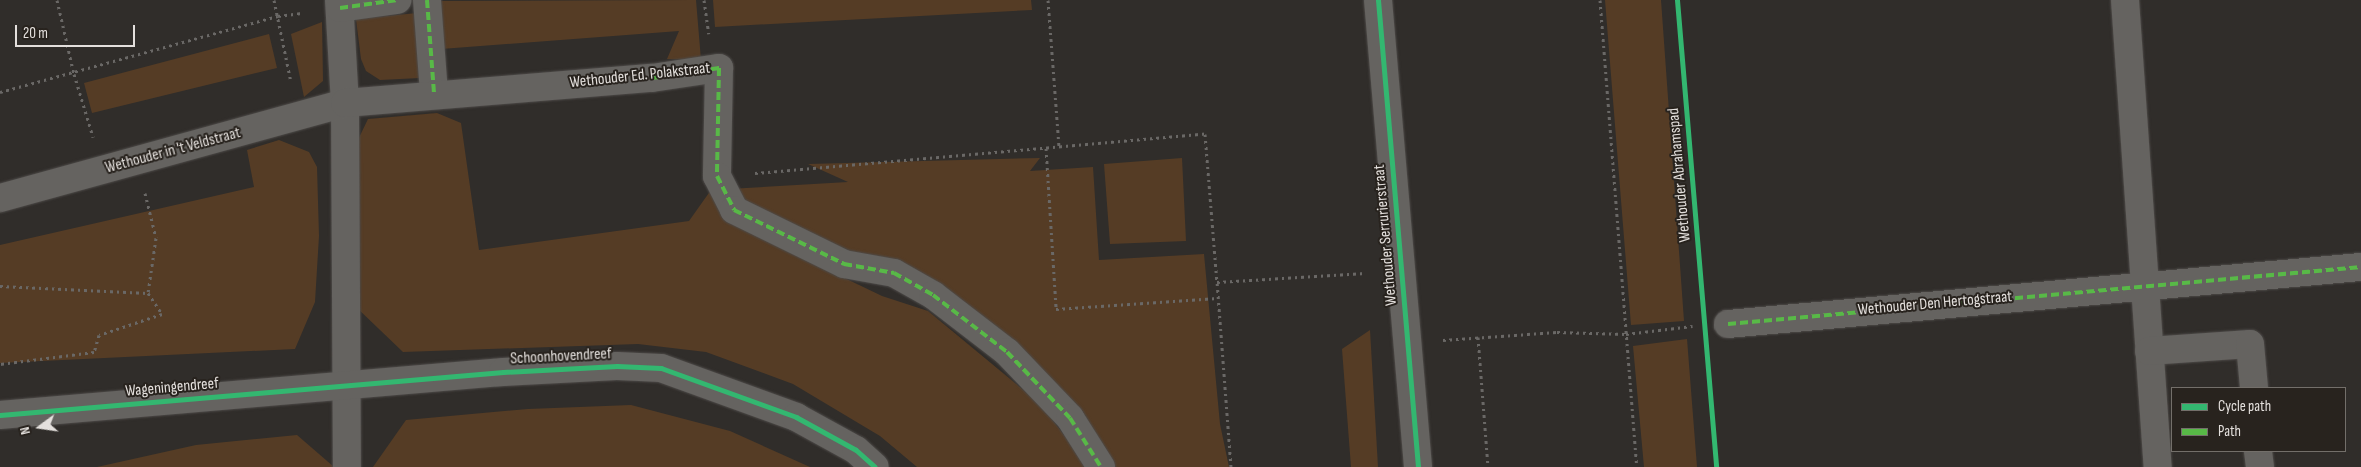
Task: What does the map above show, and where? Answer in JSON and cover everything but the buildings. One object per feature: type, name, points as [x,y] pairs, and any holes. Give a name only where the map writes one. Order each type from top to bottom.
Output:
[{"type":"street","points":[[347,467],[345,103],[339,4],[397,0]]},
{"type":"street","points":[[427,0],[434,94]]},
{"type":"street","name":"Wethouder Serrurierstraat","points":[[1378,0],[1418,467]]},
{"type":"street","points":[[2125,0],[2143,285],[2158,467]]},
{"type":"street","name":"Wethouder Ed. Polakstraat","points":[[345,103],[434,94],[652,78],[719,68],[717,176],[734,210],[844,264],[894,274],[933,295],[1007,352],[1070,418],[1101,467]]},
{"type":"street","name":"Wethouder in 't Veldstraat","points":[[0,198],[136,160],[296,120],[345,103]]},
{"type":"street","name":"Wethouder Den Hertogstraat","points":[[1728,324],[2143,285],[2361,267]]},
{"type":"street","points":[[2149,351],[2250,344],[2254,387]]},
{"type":"street","name":"Schoonhovendreef","points":[[346,387],[512,372],[617,366],[662,368],[796,417],[856,450],[875,467]]},
{"type":"street","name":"Wageningendreef","points":[[0,415],[346,387]]},
{"type":"street","points":[[2258,452],[2260,467]]},
{"type":"path","points":[[57,0],[74,74],[104,169]]},
{"type":"path","points":[[274,0],[296,120]]},
{"type":"path","points":[[1048,0],[1060,146]]},
{"type":"path","points":[[1600,0],[1637,467]]},
{"type":"path","points":[[0,92],[74,74],[278,16],[339,4]]},
{"type":"path","points":[[717,176],[1204,134],[1232,467]]},
{"type":"path","points":[[1046,148],[1056,309],[1218,298]]},
{"type":"path","points":[[0,364],[94,352],[99,335],[162,314],[148,293],[156,238],[136,160]]},
{"type":"path","points":[[1217,282],[1401,271]]},
{"type":"path","points":[[0,286],[148,293]]},
{"type":"path","points":[[1407,342],[1557,332],[1626,334],[1728,324]]},
{"type":"path","points":[[1478,337],[1488,467]]},
{"type":"shaded area","points":[[696,0],[701,60],[667,59],[679,31],[441,49],[437,1]]},
{"type":"shaded area","points":[[713,0],[1031,0],[1032,10],[715,27]]},
{"type":"shaded area","points":[[1605,0],[1661,0],[1684,321],[1631,325]]},
{"type":"shaded area","points":[[417,13],[420,78],[380,80],[366,71],[361,59],[356,19]]},
{"type":"shaded area","points":[[322,22],[323,81],[304,97],[291,34]]},
{"type":"shaded area","points":[[269,34],[277,68],[92,113],[84,83]]},
{"type":"shaded area","points":[[437,113],[461,123],[479,250],[689,221],[711,190],[848,182],[808,164],[1040,158],[1030,171],[1093,167],[1099,260],[1204,254],[1220,424],[1229,467],[1110,467],[967,314],[844,248],[825,242],[832,272],[882,296],[928,311],[1039,403],[1089,467],[917,467],[880,436],[793,384],[706,352],[638,344],[403,352],[356,307],[355,146],[368,119]]},
{"type":"shaded area","points":[[279,140],[309,152],[317,167],[319,236],[315,302],[295,349],[0,363],[0,245],[254,187],[247,150]]},
{"type":"shaded area","points":[[1182,158],[1186,241],[1110,244],[1104,164]]},
{"type":"shaded area","points":[[1370,330],[1378,467],[1351,467],[1342,349]]},
{"type":"shaded area","points":[[1687,339],[1697,467],[1644,467],[1633,346]]},
{"type":"shaded area","points":[[631,405],[730,431],[810,467],[373,467],[406,420],[528,409]]},
{"type":"shaded area","points":[[297,435],[334,467],[97,467],[196,445]]},
{"type":"marked path","points":[[340,8],[397,0]]},
{"type":"marked path","points":[[427,0],[434,94]]},
{"type":"marked path","points":[[652,78],[719,68],[717,176],[734,210],[844,264],[894,273],[933,295],[1007,352],[1070,418],[1101,467]]},
{"type":"marked path","points":[[1728,324],[2361,267]]},
{"type":"cycle path","points":[[1378,0],[1418,467]]},
{"type":"cycle path","name":"Wethouder Abrahamspad","points":[[1677,0],[1716,467]]},
{"type":"cycle path","points":[[0,415],[503,372],[617,366],[661,368],[796,417],[856,450],[875,467]]}]
